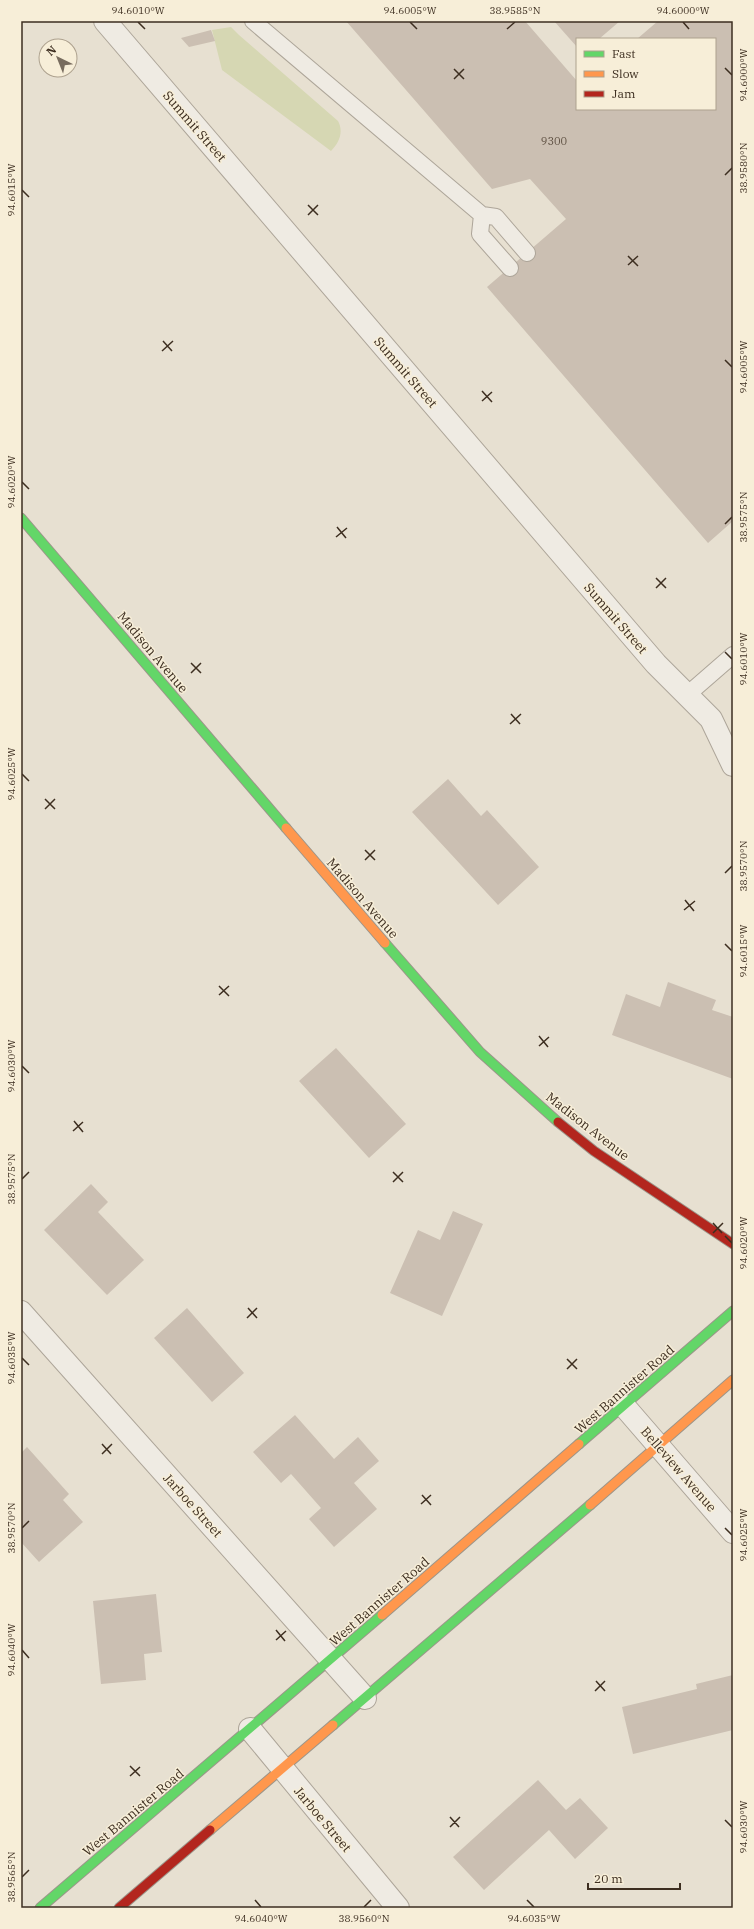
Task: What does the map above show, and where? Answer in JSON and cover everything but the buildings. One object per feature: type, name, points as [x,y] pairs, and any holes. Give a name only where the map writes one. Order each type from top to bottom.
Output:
[{"type":"main road","name":"Madison Avenue","points":[[21,518],[311,858],[480,1052],[542,1108],[594,1151],[733,1244]]},
{"type":"main road","name":"West Bannister Road","points":[[40,1908],[250,1730],[733,1311]]},
{"type":"main road","points":[[119,1908],[659,1446],[733,1380]]},
{"type":"street","name":"Summit Street","points":[[105,21],[656,664],[712,719],[733,728]]},
{"type":"street","name":"Summit Street","points":[[712,719],[733,765]]},
{"type":"street","name":"Jarboe Street","points":[[21,1312],[365,1698]]},
{"type":"street","name":"Belleview Avenue","points":[[624,1406],[733,1532]]},
{"type":"street","name":"Jarboe Street","points":[[250,1730],[281,1770],[398,1908]]},
{"type":"lane","points":[[253,21],[482,215],[496,217],[527,252]]},
{"type":"lane","points":[[482,215],[480,234],[510,268]]},
{"type":"lane","points":[[687,695],[733,655]]},
{"type":"green space","points":[[231,27],[338,121],[341,133],[331,151],[222,70],[212,30]]},
{"type":"traffic: fast","points":[[21,518],[286,828]]},
{"type":"traffic: fast","points":[[385,943],[480,1052],[558,1122]]},
{"type":"traffic: fast","points":[[579,1444],[733,1311]]},
{"type":"traffic: fast","points":[[333,1725],[590,1505]]},
{"type":"traffic: fast","points":[[40,1908],[382,1615]]},
{"type":"traffic: slow","points":[[286,828],[385,943]]},
{"type":"traffic: slow","points":[[590,1505],[733,1380]]},
{"type":"traffic: slow","points":[[382,1615],[579,1444]]},
{"type":"traffic: slow","points":[[210,1830],[333,1725]]},
{"type":"traffic: jam","points":[[558,1122],[594,1151],[733,1244]]},
{"type":"traffic: jam","points":[[119,1908],[210,1830]]}]
